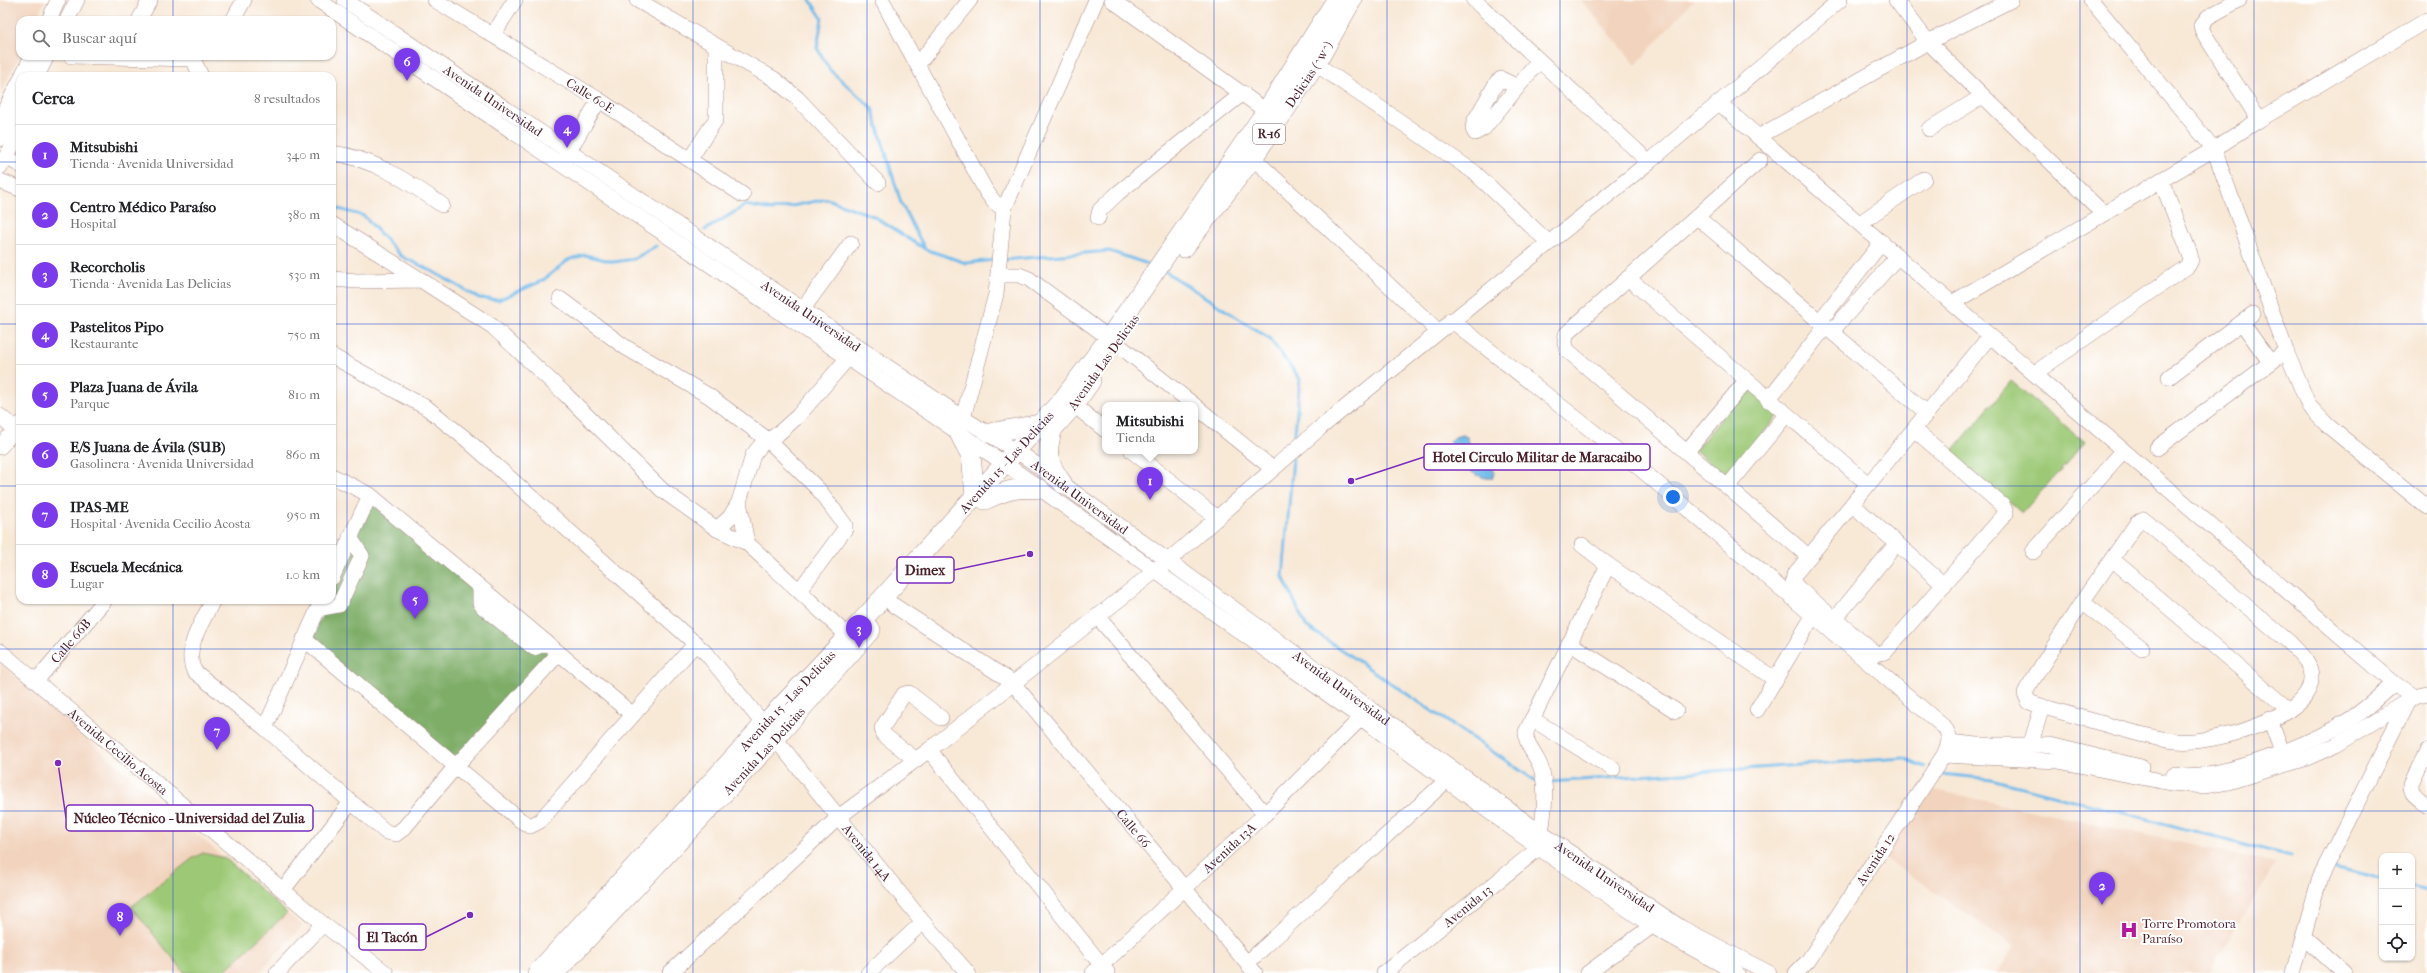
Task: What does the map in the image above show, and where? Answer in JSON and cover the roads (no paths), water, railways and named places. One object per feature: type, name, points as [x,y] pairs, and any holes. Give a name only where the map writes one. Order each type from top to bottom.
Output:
[{"type":"main road","name":"Delicias (^w^)","points":[[1170,257],[1266,111],[1336,0]]},
{"type":"main road","name":"Delicias (^w^)","points":[[1170,257],[1253,158],[1316,64],[1352,0]]},
{"type":"main road","name":"Avenida Las Delicias","points":[[555,973],[776,738],[893,605],[980,497],[1047,426],[1074,405],[1112,341],[1170,257]]},
{"type":"main road","name":"Avenida 15 - Las Delicias","points":[[1047,426],[1062,399],[1112,341]]},
{"type":"main road","points":[[961,426],[971,456],[980,497],[1018,488],[1040,490]]},
{"type":"main road","points":[[989,433],[1047,426],[1047,448],[1050,466],[1063,484]]},
{"type":"main road","name":"Avenida 15 - Las Delicias","points":[[537,973],[765,723],[980,497]]},
{"type":"street","points":[[51,16],[58,0]]},
{"type":"street","points":[[62,16],[70,0]]},
{"type":"street","points":[[68,16],[77,0]]},
{"type":"street","points":[[141,16],[150,0]]},
{"type":"street","points":[[236,16],[244,0]]},
{"type":"street","name":"Avenida Universidad","points":[[318,0],[802,310],[961,426],[989,433],[1040,490],[1361,718],[1539,848],[1652,926],[1736,973]]},
{"type":"street","name":"Avenida Universidad","points":[[345,0],[565,159],[847,359],[961,426],[1015,461],[1063,484],[1541,833],[1680,927],[1770,973]]},
{"type":"street","name":"Calle 60E","points":[[435,0],[599,100],[743,195]]},
{"type":"street","points":[[493,35],[515,0]]},
{"type":"street","points":[[637,0],[716,47],[774,79],[797,98],[878,183]]},
{"type":"street","points":[[882,0],[986,191],[994,202],[1004,209]]},
{"type":"street","points":[[918,64],[970,0]]},
{"type":"street","points":[[961,426],[989,325],[999,265],[1004,209],[1096,0]]},
{"type":"street","points":[[1112,0],[1266,111]]},
{"type":"street","points":[[1474,0],[1649,162]]},
{"type":"street","points":[[670,973],[840,816],[929,750],[1012,682],[1154,570],[1169,560],[1274,467],[1451,320],[1649,162],[1840,0]]},
{"type":"street","points":[[1896,0],[1928,42],[2103,213]]},
{"type":"street","points":[[2091,0],[2214,149],[2286,351],[2303,394],[2316,414],[2427,507]]},
{"type":"street","points":[[2240,0],[2208,17],[2201,26],[2203,32],[2259,120]]},
{"type":"street","points":[[1758,136],[2002,2]]},
{"type":"street","points":[[1952,303],[2214,149],[2259,120],[2427,20]]},
{"type":"street","points":[[690,159],[716,119],[716,47]]},
{"type":"street","points":[[24,72],[30,60]]},
{"type":"street","points":[[32,72],[39,60]]},
{"type":"street","points":[[39,72],[45,60]]},
{"type":"street","points":[[197,60],[200,72]]},
{"type":"street","points":[[1518,87],[1539,61]]},
{"type":"street","points":[[1316,64],[1474,172],[1548,243]]},
{"type":"street","points":[[1098,218],[1100,210],[1118,193],[1243,93]]},
{"type":"street","points":[[1929,129],[1982,96]]},
{"type":"street","points":[[565,159],[599,100]]},
{"type":"street","points":[[1719,103],[2394,683],[2416,698]]},
{"type":"street","points":[[0,120],[16,104]]},
{"type":"street","points":[[0,139],[16,105]]},
{"type":"street","points":[[16,139],[3,162],[16,164]]},
{"type":"street","points":[[336,154],[373,164],[415,186],[442,205]]},
{"type":"street","points":[[1253,158],[1438,331]]},
{"type":"street","points":[[1760,160],[1566,334],[1564,342],[1567,350],[1688,451],[1808,556]]},
{"type":"street","points":[[1860,223],[1924,179]]},
{"type":"street","points":[[2034,373],[2188,266],[2191,260],[2190,254],[2161,180]]},
{"type":"street","points":[[0,181],[16,187]]},
{"type":"street","points":[[1697,217],[1927,413]]},
{"type":"street","points":[[336,227],[492,326],[662,490],[717,529],[747,544],[848,636]]},
{"type":"street","points":[[1768,400],[1826,326],[1882,242]]},
{"type":"street","points":[[802,310],[851,243]]},
{"type":"street","points":[[1826,326],[1898,256]]},
{"type":"street","points":[[999,265],[1029,279],[1112,341],[1189,402]]},
{"type":"street","points":[[1628,278],[1768,400],[1868,484]]},
{"type":"street","points":[[336,279],[357,281],[421,280]]},
{"type":"street","points":[[560,299],[625,348],[709,396],[768,440],[819,490],[845,525],[842,535],[799,591]]},
{"type":"street","points":[[2169,377],[2247,319],[2270,362]]},
{"type":"street","points":[[1451,320],[1637,466],[1944,727],[1950,738],[1947,748]]},
{"type":"street","points":[[1915,430],[2005,509],[2004,517],[1884,652],[1876,654],[1793,582],[1794,574],[1853,505],[1868,484],[1915,430],[1927,413],[1990,336]]},
{"type":"street","points":[[2157,448],[2286,351]]},
{"type":"street","name":"Avenida 14A","points":[[336,358],[427,408],[455,430],[696,643],[765,723],[924,922],[968,973]]},
{"type":"street","points":[[717,529],[730,517],[739,502],[753,455],[761,445],[779,433],[798,416],[847,359]]},
{"type":"street","points":[[1688,451],[1746,381]]},
{"type":"street","points":[[1074,405],[1102,428]]},
{"type":"street","points":[[1198,409],[1274,467]]},
{"type":"street","points":[[1728,486],[1786,415]]},
{"type":"street","points":[[0,416],[16,427]]},
{"type":"street","points":[[0,447],[16,430]]},
{"type":"street","points":[[2034,552],[2123,451]]},
{"type":"street","points":[[1136,454],[1217,518]]},
{"type":"street","points":[[336,478],[370,494],[633,715]]},
{"type":"street","points":[[336,569],[370,494]]},
{"type":"street","points":[[739,502],[747,544]]},
{"type":"street","points":[[1853,505],[1944,585]]},
{"type":"street","points":[[2140,520],[2146,520],[2283,637],[2302,656],[2310,668],[2312,678],[2305,696],[2289,710],[2270,719],[2212,740],[2195,742],[2176,742],[2157,739],[2029,702],[2025,694],[2082,602],[2137,523],[2140,520]]},
{"type":"street","points":[[265,728],[320,604],[338,605],[361,561],[360,551],[350,537]]},
{"type":"street","points":[[1835,619],[1897,543]]},
{"type":"street","points":[[1582,545],[1608,565],[1776,680]]},
{"type":"street","points":[[2112,559],[2289,710]]},
{"type":"street","points":[[1539,848],[1544,789],[1542,769],[1537,757],[1526,740],[1526,732],[1608,565]]},
{"type":"street","points":[[2082,602],[2142,648]]},
{"type":"street","name":"Calle 66B","points":[[36,681],[102,604]]},
{"type":"street","points":[[211,604],[190,650],[190,661],[194,671],[265,728],[386,832],[396,834],[404,828],[456,766],[558,653]]},
{"type":"street","name":"Calle 66","points":[[893,605],[1012,682],[1251,968]]},
{"type":"street","points":[[1097,616],[1265,814]]},
{"type":"street","points":[[1757,710],[1813,616]]},
{"type":"street","points":[[304,639],[530,826],[540,820],[696,643]]},
{"type":"street","points":[[1569,643],[1676,711]]},
{"type":"street","name":"Avenida Cecilio Acosta","points":[[0,651],[323,924],[386,973]]},
{"type":"street","points":[[1947,748],[1977,745],[2031,743],[2066,747],[2163,773],[2183,776],[2232,768],[2282,752],[2351,718],[2367,707],[2394,683]]},
{"type":"street","points":[[916,760],[884,735],[882,728],[904,694],[909,693],[941,718]]},
{"type":"street","points":[[1947,748],[2058,761],[2171,783],[2204,786],[2228,782],[2307,758],[2336,745],[2416,698]]},
{"type":"street","points":[[2293,973],[2320,877],[2416,698]]},
{"type":"street","points":[[2031,743],[2042,707]]},
{"type":"street","name":"Avenida 13A","points":[[1101,970],[1184,888],[1265,814],[1361,718]]},
{"type":"street","points":[[1532,719],[1613,769]]},
{"type":"street","points":[[2270,719],[2282,752]]},
{"type":"street","name":"Avenida 12","points":[[1796,973],[1808,961],[1947,748]]},
{"type":"street","points":[[929,750],[1101,970]]},
{"type":"street","points":[[2427,751],[2410,789],[2413,794],[2427,805]]},
{"type":"street","points":[[1251,968],[1447,780]]},
{"type":"street","points":[[283,890],[351,802]]},
{"type":"street","name":"Avenida 13","points":[[1393,970],[1539,848]]},
{"type":"street","points":[[868,973],[924,922]]},
{"type":"street","points":[[277,973],[323,924]]},
{"type":"street","points":[[1588,973],[1652,926]]},
{"type":"street","points":[[2304,937],[2344,973]]},
{"type":"water","points":[[1462,435],[1467,437],[1470,445],[1483,452],[1495,473],[1492,478],[1477,475],[1454,458],[1450,442],[1455,437]]},
{"type":"waterway","points":[[810,0],[822,18],[817,48],[830,70],[872,108],[901,203],[925,249],[966,263],[995,260]]},
{"type":"waterway","points":[[705,230],[746,205],[772,210],[827,199],[873,216],[925,249]]},
{"type":"waterway","points":[[336,208],[364,216],[401,256],[432,271],[479,298],[498,300],[542,281],[568,260],[585,255],[614,262],[634,259],[656,246]]},
{"type":"waterway","points":[[1003,260],[1109,251],[1151,265]]},
{"type":"waterway","points":[[1163,270],[1269,338],[1300,379],[1294,444]]},
{"type":"waterway","points":[[1293,458],[1283,577],[1306,626],[1539,783]]},
{"type":"waterway","points":[[1549,782],[1904,758],[1925,767]]},
{"type":"waterway","points":[[1941,774],[1991,779],[2291,856]]},
{"type":"waterway","points":[[2334,867],[2379,878]]},
{"type":"waterway","points":[[2415,888],[2427,891]]},
{"type":"place","name":"E/S Juana de Ávila (SUB)","points":[[407,81]]},
{"type":"place","name":"Pastelitos Pipo","points":[[567,148]]},
{"type":"place","name":"Hotel Circulo Militar de Maracaibo","points":[[1351,481]]},
{"type":"place","name":"Mitsubishi","points":[[1150,500]]},
{"type":"place","name":"Dimex","points":[[1030,554]]},
{"type":"place","name":"Plaza Juana de Ávila","points":[[415,619]]},
{"type":"place","name":"Recorcholis","points":[[859,648]]},
{"type":"place","name":"IPAS-ME","points":[[217,750]]},
{"type":"place","name":"Núcleo Técnico - Universidad del Zulia","points":[[58,763]]},
{"type":"place","name":"Centro Médico Paraíso","points":[[2102,905]]},
{"type":"place","name":"El Tacón","points":[[470,915]]},
{"type":"place","name":"Torre Promotora Paraíso","points":[[2129,930]]},
{"type":"place","name":"Escuela Mecánica","points":[[120,936]]}]
